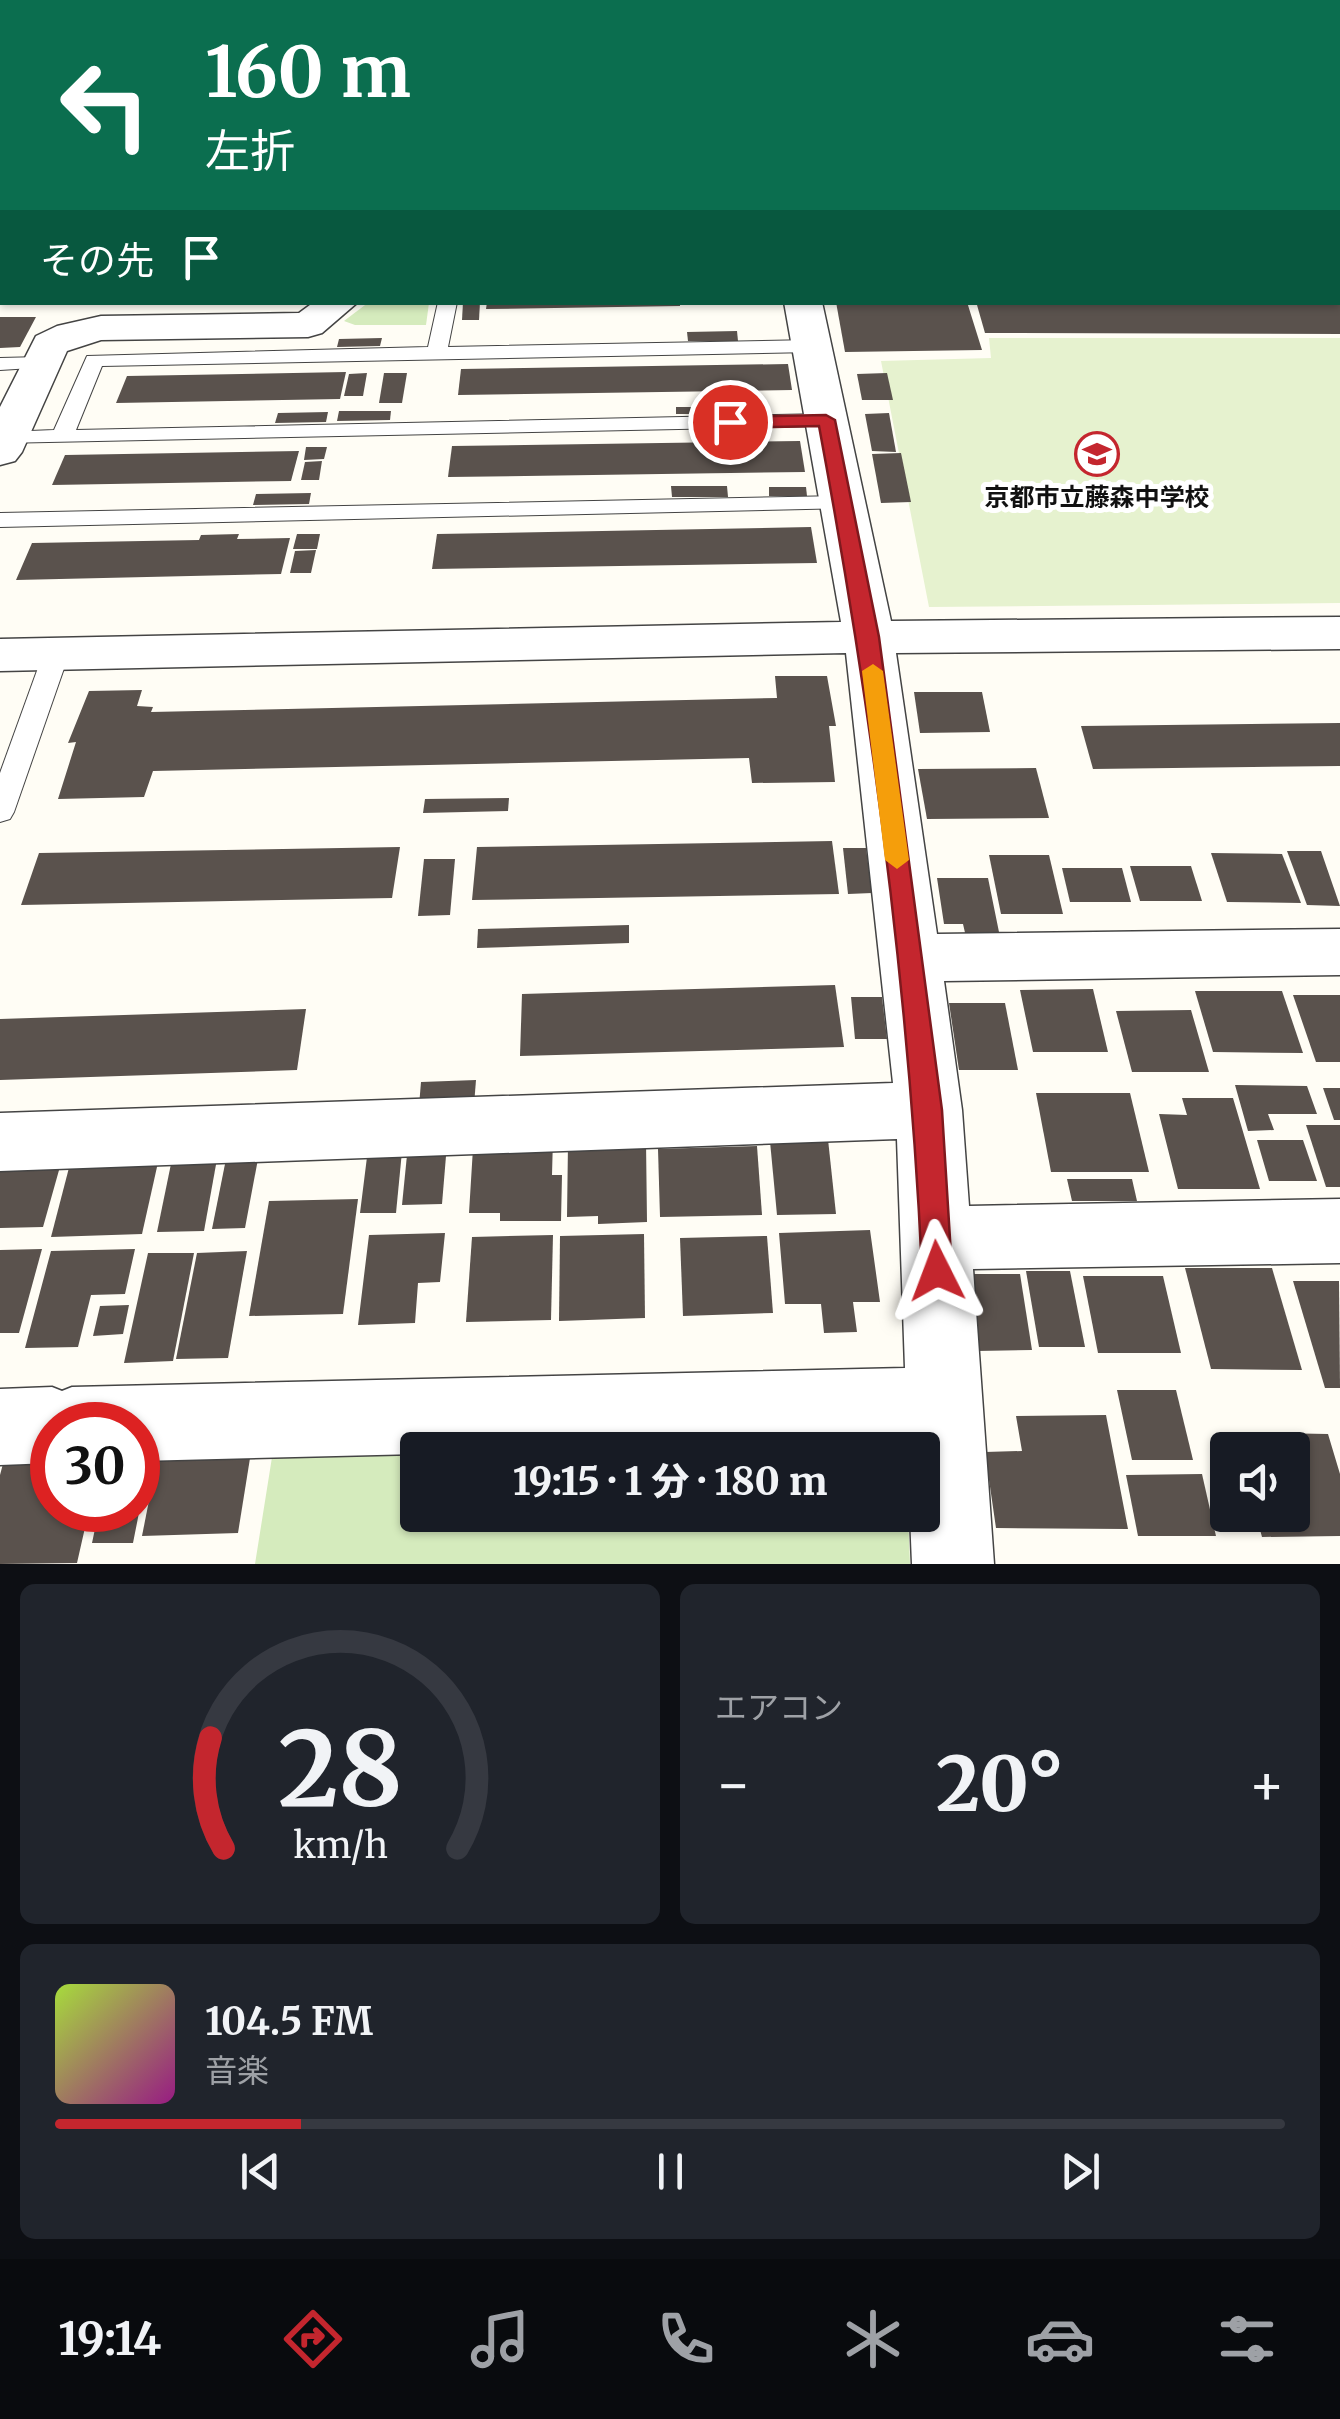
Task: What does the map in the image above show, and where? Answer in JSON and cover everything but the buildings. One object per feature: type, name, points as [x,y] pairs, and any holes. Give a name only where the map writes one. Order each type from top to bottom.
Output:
[{"type":"street","points":[[2,446],[60,333],[102,328],[308,324],[335,305]]},
{"type":"street","points":[[804,305],[869,637],[929,1110],[953,1564]]},
{"type":"street","points":[[0,655],[869,637],[1340,633]]},
{"type":"street","points":[[910,958],[1340,952]]},
{"type":"street","points":[[0,1142],[929,1110]]},
{"type":"street","points":[[935,1238],[1340,1232]]},
{"type":"street","points":[[160,1423],[944,1404]]},
{"type":"street","points":[[0,1427],[30,1426]]},
{"type":"lane","points":[[437,354],[447,305]]},
{"type":"lane","points":[[0,364],[60,333]]},
{"type":"lane","points":[[62,436],[94,360],[812,346]]},
{"type":"lane","points":[[2,446],[62,436],[826,420]]},
{"type":"lane","points":[[0,520],[842,504]]},
{"type":"lane","points":[[2,798],[56,654]]},
{"type":"green space","points":[[365,305],[429,305],[426,325],[355,325],[344,321]]},
{"type":"green space","name":"京都市立藤森中学校","points":[[989,338],[1340,338],[1340,603],[929,607],[881,361],[991,358]]},
{"type":"green space","points":[[273,1451],[400,1451],[400,1532],[909,1532],[910,1564],[255,1564]]},
{"type":"slow traffic","points":[[873,671],[897,860]]},
{"type":"place","name":"京都市立藤森中学校","points":[[1097,454]]},
{"type":"route","points":[[730,422],[826,420],[869,637],[929,1110],[937,1271]]}]
